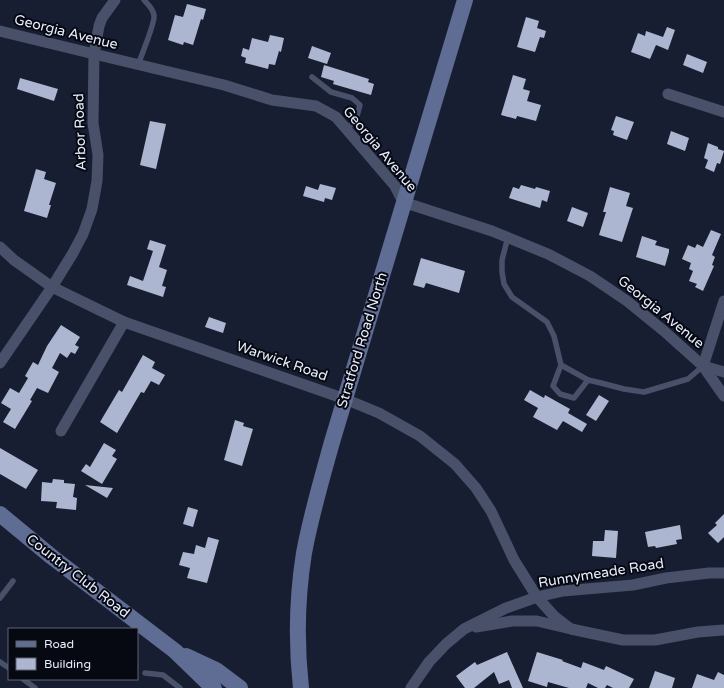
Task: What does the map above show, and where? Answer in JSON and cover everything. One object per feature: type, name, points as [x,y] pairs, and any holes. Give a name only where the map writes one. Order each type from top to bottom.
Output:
[{"type":"main road","name":"Stratford Road North","points":[[299,685],[298,615],[300,589],[304,552],[315,504],[403,202],[465,0]]},
{"type":"main road","name":"Country Club Road","points":[[0,514],[52,557],[175,651],[214,688]]},
{"type":"main road","name":"Country Club Road","points":[[175,651],[216,670],[240,688]]},
{"type":"street","name":"Arbor Road","points":[[0,363],[52,287],[73,253],[83,234],[92,209],[97,181],[98,155],[93,123],[94,54],[98,26],[115,0]]},
{"type":"street","name":"Georgia Avenue","points":[[0,31],[224,85],[272,100],[316,106],[336,117],[395,186],[403,202],[492,230],[548,254],[596,280],[627,301],[664,331],[703,366],[724,372]]},
{"type":"street","points":[[668,94],[724,112]]},
{"type":"street","name":"Warwick Road","points":[[0,247],[14,260],[52,287],[124,322],[345,399],[379,413],[420,436],[455,464],[476,488],[491,511],[514,560],[536,597],[554,616],[571,629]]},
{"type":"street","points":[[724,300],[703,366],[724,396]]},
{"type":"street","points":[[61,431],[124,322]]},
{"type":"street","name":"Runnymeade Road","points":[[411,688],[429,662],[446,644],[464,629],[506,608],[536,597],[563,591],[633,585],[666,578],[710,573],[724,573]]},
{"type":"street","points":[[464,629],[512,621],[537,621],[623,640],[655,640],[698,632],[724,630]]},
{"type":"lane","points":[[138,65],[155,17],[144,0]]},
{"type":"lane","points":[[312,77],[331,92],[352,98],[360,105],[357,116],[347,130]]},
{"type":"lane","points":[[508,237],[502,260],[504,284],[512,297],[547,322],[554,336],[561,365],[552,386],[560,394],[574,398],[588,380]]},
{"type":"lane","points":[[561,365],[588,380],[624,389],[644,392],[688,379],[703,366]]},
{"type":"lane","points":[[0,598],[13,581]]},
{"type":"lane","points":[[146,672],[163,676],[180,688]]},
{"type":"lane","points":[[24,680],[35,688]]},
{"type":"building","points":[[187,4],[206,9],[203,20],[201,19],[193,45],[184,42],[183,45],[168,40],[175,15],[183,17]]},
{"type":"building","points":[[526,17],[539,21],[537,28],[546,31],[544,38],[540,37],[535,52],[517,47]]},
{"type":"building","points":[[667,27],[675,30],[668,50],[656,45],[650,59],[631,52],[638,33],[645,36],[646,31],[663,37]]},
{"type":"building","points":[[270,35],[284,38],[281,52],[279,51],[275,65],[269,64],[268,69],[245,63],[246,58],[241,56],[243,48],[249,50],[252,38],[268,42]]},
{"type":"building","points":[[312,46],[331,53],[327,64],[308,58]]},
{"type":"building","points":[[687,54],[707,62],[703,73],[683,65]]},
{"type":"building","points":[[324,65],[369,79],[368,82],[374,84],[371,95],[333,84],[334,81],[321,77]]},
{"type":"building","points":[[513,75],[526,79],[523,89],[530,91],[527,101],[541,105],[536,121],[517,116],[516,119],[501,115]]},
{"type":"building","points":[[20,78],[58,89],[54,101],[17,89]]},
{"type":"building","points":[[616,116],[634,122],[627,140],[613,135],[614,131],[611,130]]},
{"type":"building","points":[[150,121],[166,124],[156,169],[140,165]]},
{"type":"building","points":[[671,131],[689,138],[685,151],[667,144]]},
{"type":"building","points":[[708,143],[724,151],[720,164],[717,163],[714,172],[705,168],[708,160],[704,158]]},
{"type":"building","points":[[36,169],[46,172],[44,179],[56,183],[49,205],[51,205],[47,218],[24,211]]},
{"type":"building","points":[[320,184],[336,188],[332,200],[325,198],[324,202],[303,196],[306,186],[318,190]]},
{"type":"building","points":[[521,185],[550,191],[547,202],[542,200],[540,208],[509,198],[513,187],[519,189]]},
{"type":"building","points":[[610,187],[630,193],[626,206],[633,208],[622,242],[599,235],[606,212],[603,212]]},
{"type":"building","points":[[572,207],[588,213],[583,227],[567,221]]},
{"type":"building","points":[[711,230],[721,234],[712,255],[715,257],[712,265],[714,266],[703,291],[695,287],[697,284],[689,281],[693,271],[689,269],[691,263],[682,259],[688,245],[695,248],[697,244],[703,247]]},
{"type":"building","points":[[642,236],[657,241],[655,245],[669,249],[665,266],[636,257]]},
{"type":"building","points":[[150,240],[166,245],[159,267],[167,270],[162,286],[166,287],[163,297],[127,285],[130,276],[143,281],[153,251],[147,249]]},
{"type":"building","points":[[421,258],[465,271],[459,293],[426,283],[424,288],[413,285]]},
{"type":"building","points":[[209,317],[226,323],[223,333],[205,327]]},
{"type":"building","points":[[61,325],[80,337],[75,345],[79,347],[75,354],[71,352],[67,358],[60,353],[52,368],[59,372],[48,393],[37,388],[30,400],[32,401],[15,429],[3,422],[11,409],[1,403],[10,388],[19,393],[28,378],[25,376],[33,362],[38,365],[47,346]]},
{"type":"building","points":[[143,355],[155,362],[152,368],[165,375],[159,385],[151,381],[144,393],[141,392],[117,433],[100,422],[119,390],[122,392]]},
{"type":"building","points":[[530,390],[544,398],[545,395],[570,409],[568,413],[587,424],[582,432],[563,421],[557,430],[533,417],[538,408],[524,400]]},
{"type":"building","points":[[599,395],[609,401],[596,421],[586,415]]},
{"type":"building","points":[[235,420],[244,423],[243,426],[253,429],[242,466],[224,460]]},
{"type":"building","points":[[104,443],[116,450],[112,456],[117,459],[102,484],[81,471],[86,464],[90,467]]},
{"type":"building","points":[[0,448],[38,470],[26,489],[0,474]]},
{"type":"building","points":[[53,479],[64,480],[64,483],[75,484],[73,497],[77,498],[76,510],[56,508],[57,502],[41,501],[42,482],[52,483]]},
{"type":"building","points":[[85,485],[113,488],[107,498]]},
{"type":"building","points":[[188,507],[198,510],[193,527],[183,524]]},
{"type":"building","points":[[724,514],[724,537],[718,543],[708,533],[717,525],[715,523]]},
{"type":"building","points":[[680,525],[682,539],[676,540],[677,544],[656,548],[655,546],[648,547],[645,532]]},
{"type":"building","points":[[605,530],[618,531],[616,558],[592,556],[593,541],[604,541]]},
{"type":"building","points":[[208,537],[219,540],[207,583],[187,578],[190,568],[179,565],[183,552],[194,554],[196,545],[205,548]]},
{"type":"building","points":[[507,652],[523,688],[512,688],[509,680],[499,684],[494,672],[474,688],[465,688],[456,676],[475,662],[477,665]]},
{"type":"building","points":[[537,652],[563,660],[562,661],[581,668],[583,662],[604,670],[606,666],[634,679],[629,688],[613,688],[607,685],[605,688],[598,688],[588,683],[586,688],[569,688],[548,682],[547,687],[528,681]]},
{"type":"building","points":[[655,671],[675,678],[672,688],[649,688]]},
{"type":"building","points":[[718,672],[724,675],[724,688],[692,688],[697,674],[714,680]]}]
